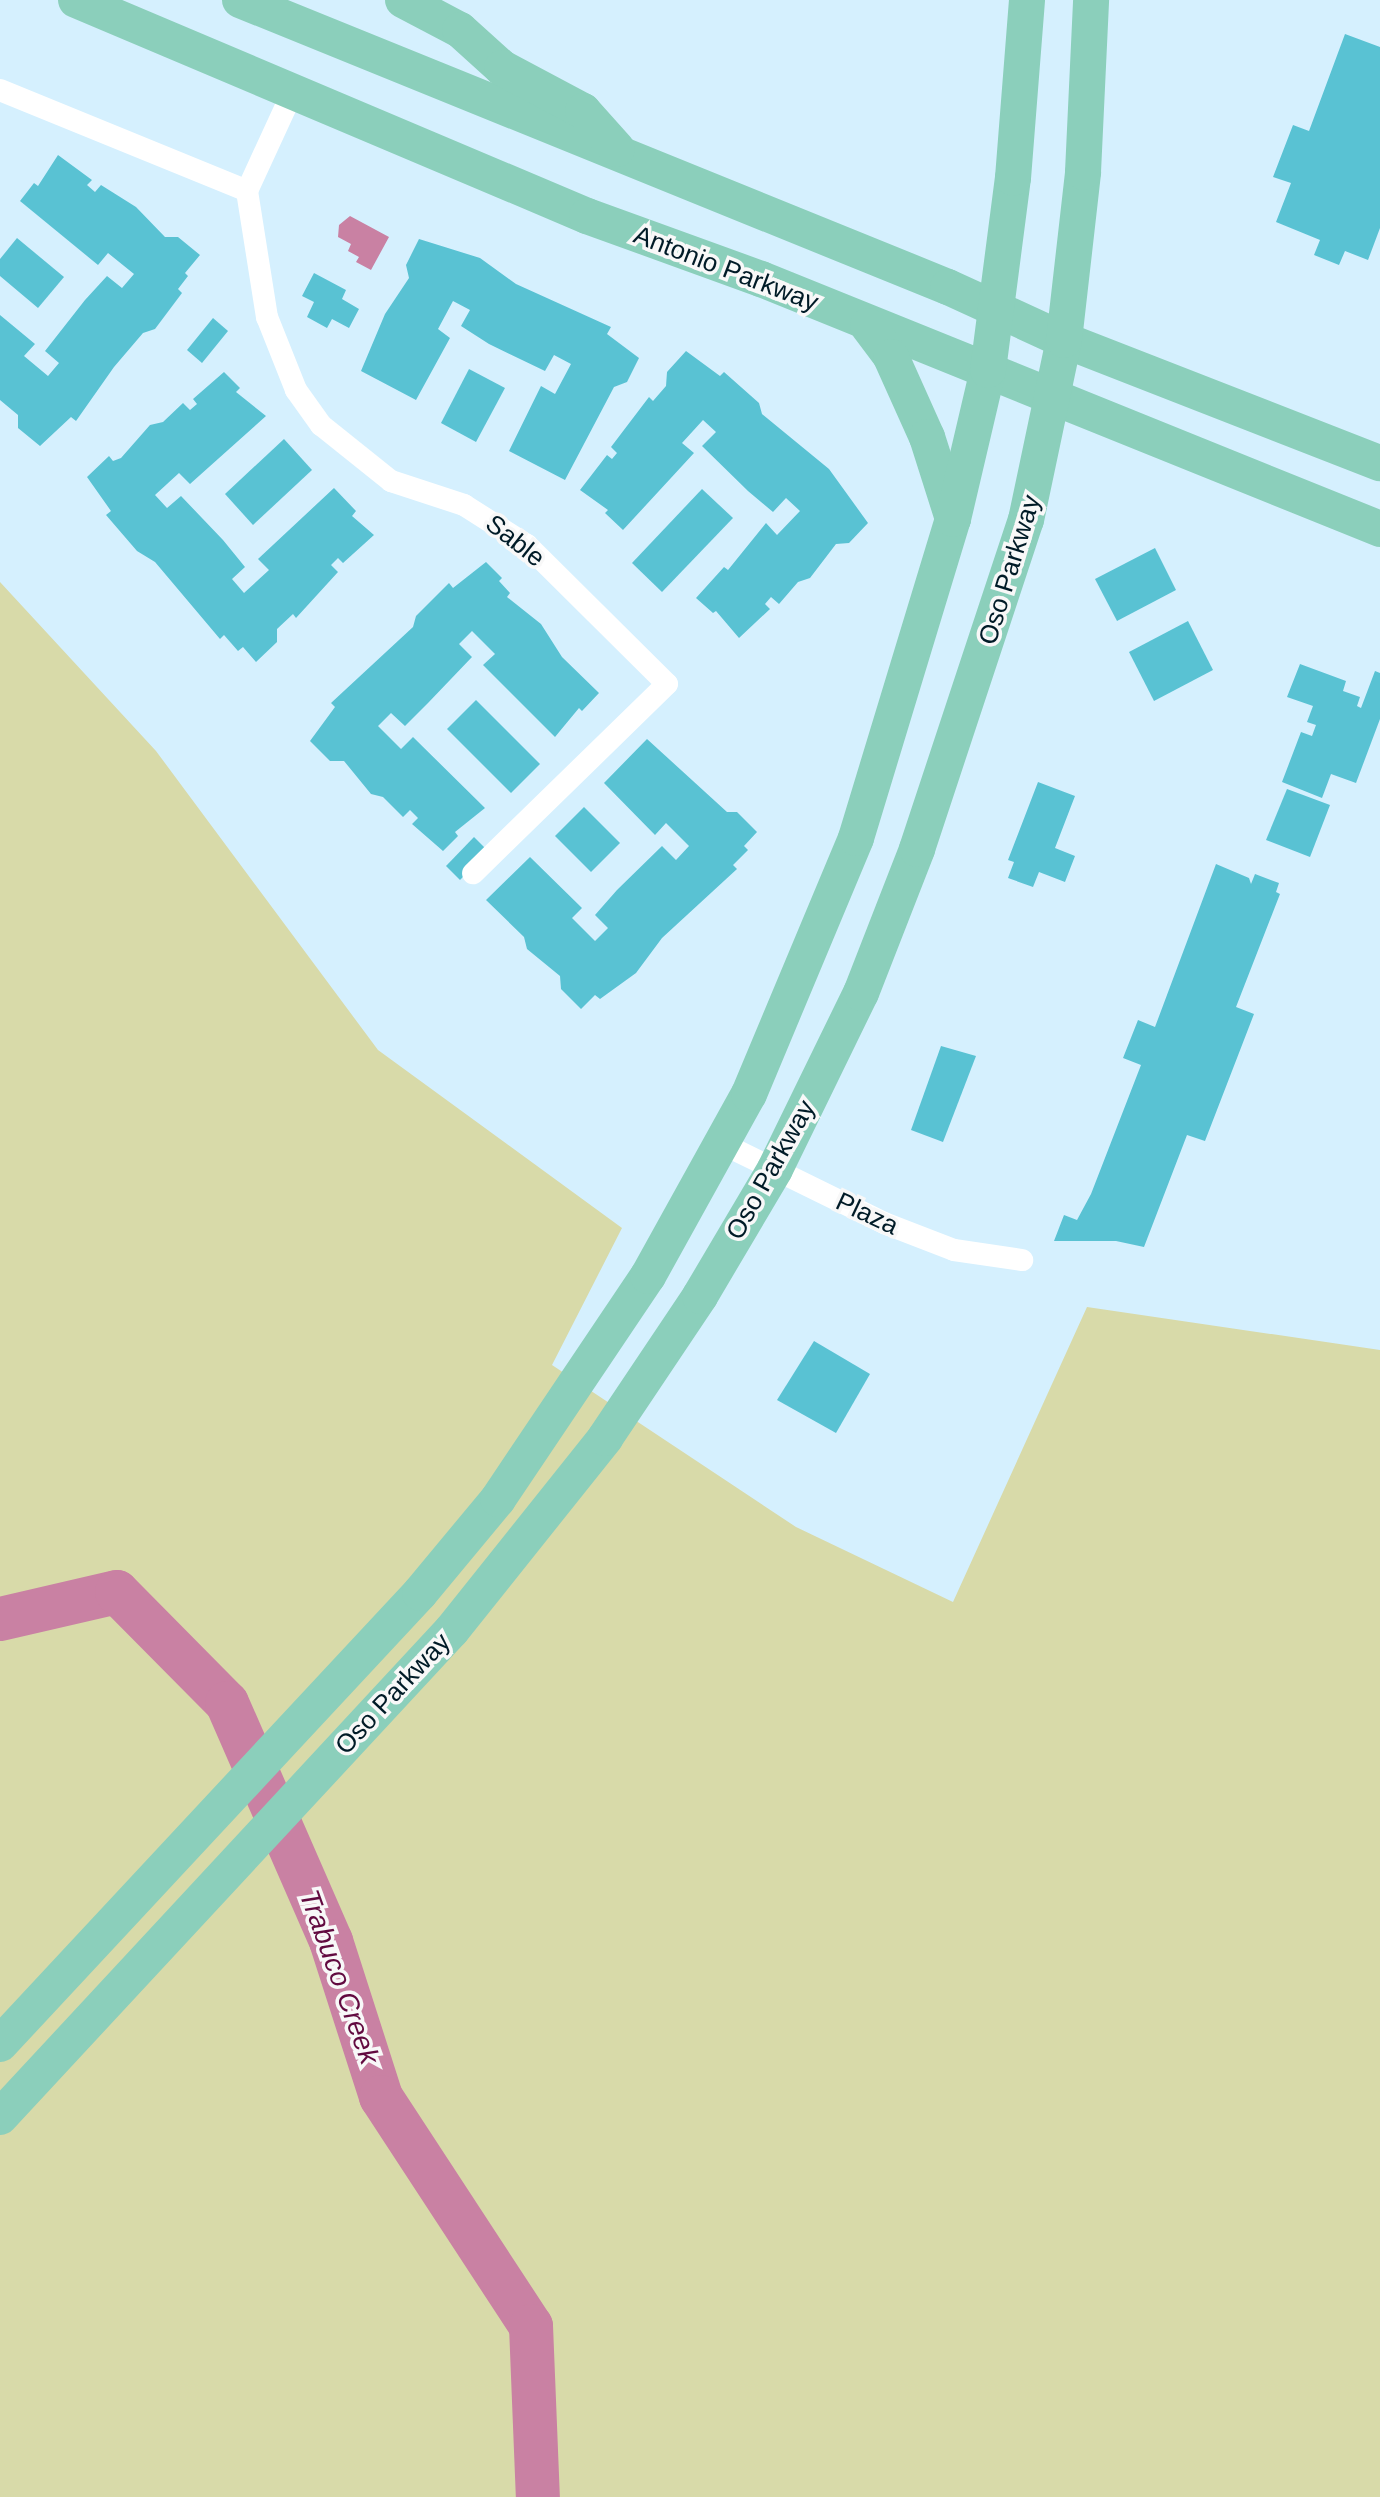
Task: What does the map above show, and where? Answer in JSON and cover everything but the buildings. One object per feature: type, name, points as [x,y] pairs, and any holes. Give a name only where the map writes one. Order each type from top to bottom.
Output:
[{"type":"main road","name":"Antonio Parkway","points":[[76,0],[587,216],[761,279],[868,326],[988,370],[1055,400],[1380,529]]},
{"type":"main road","points":[[240,0],[996,307],[1064,340],[1380,463]]},
{"type":"main road","points":[[403,0],[460,30],[502,68],[583,111],[624,156]]},
{"type":"main road","name":"Oso Parkway","points":[[0,2044],[420,1593],[498,1499],[648,1276],[771,1049],[856,838],[953,519],[988,370],[1013,178],[1027,0]]},
{"type":"main road","name":"Oso Parkway","points":[[0,2117],[452,1630],[605,1438],[700,1296],[775,1169],[861,993],[950,761],[1026,520],[1055,400],[1064,340],[1083,172],[1091,0]]},
{"type":"main road","points":[[868,326],[891,357],[927,437],[953,519]]},
{"type":"street","points":[[0,90],[247,191],[293,91]]},
{"type":"street","name":"Sable","points":[[247,191],[267,317],[296,390],[321,425],[391,481],[464,505],[516,537],[667,684],[473,873]]},
{"type":"street","name":"Plaza","points":[[721,1143],[884,1223],[954,1250],[1022,1260]]},
{"type":"green space","points":[[0,582],[156,751],[378,1050],[622,1228],[552,1365],[796,1527],[953,1602],[1087,1307],[1380,1350],[1380,2497],[0,2497]]},
{"type":"shaded area","points":[[350,216],[389,237],[371,270],[356,262],[359,257],[348,251],[351,244],[338,237],[339,225]]},
{"type":"waterway","name":"Trabuco Creek","points":[[0,1619],[117,1592],[227,1703],[331,1941],[381,2097],[531,2326],[538,2497]]}]
